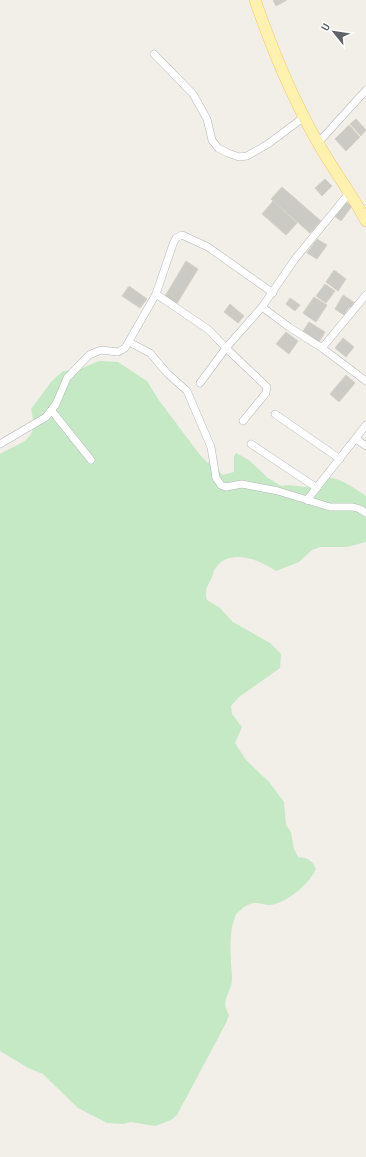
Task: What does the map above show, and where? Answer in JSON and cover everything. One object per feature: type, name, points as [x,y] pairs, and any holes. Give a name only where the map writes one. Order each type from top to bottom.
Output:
[{"type":"main road","points":[[255,0],[279,64],[304,117],[318,143],[350,192],[366,221]]},
{"type":"street","points":[[154,54],[193,94],[207,119],[212,140],[218,148],[228,153],[239,157],[247,156],[268,144],[304,117]]},
{"type":"street","points":[[318,143],[366,90]]},
{"type":"street","points":[[200,383],[226,348],[273,293],[295,259],[350,192]]},
{"type":"street","points":[[0,444],[41,421],[52,411],[60,397],[67,378],[82,360],[94,352],[122,351],[129,342],[156,294],[173,244],[176,238],[182,234],[208,247],[273,293]]},
{"type":"street","points":[[156,294],[209,330],[267,386],[266,393],[243,421]]},
{"type":"street","points":[[322,348],[366,295]]},
{"type":"street","points":[[262,307],[289,327],[322,348],[366,381]]},
{"type":"street","points":[[129,342],[150,353],[167,373],[188,391],[211,447],[216,478],[221,485],[226,487],[242,484],[278,490],[330,507],[360,509],[366,513]]},
{"type":"street","points":[[52,411],[91,460]]},
{"type":"street","points":[[275,414],[340,459]]},
{"type":"street","points":[[307,500],[366,425]]},
{"type":"street","points":[[356,439],[366,446]]},
{"type":"street","points":[[251,444],[317,488]]},
{"type":"green space","points":[[99,361],[118,362],[147,381],[158,399],[200,455],[208,463],[216,465],[222,475],[234,472],[234,456],[236,453],[249,460],[268,478],[281,486],[291,485],[309,487],[323,479],[331,478],[347,484],[366,496],[366,542],[346,547],[320,547],[312,550],[299,562],[276,571],[254,560],[236,557],[228,558],[221,562],[214,570],[206,588],[207,600],[220,608],[233,622],[270,643],[281,654],[280,668],[239,697],[231,706],[232,714],[242,727],[235,743],[246,760],[269,782],[284,802],[286,825],[291,832],[294,849],[298,857],[309,860],[313,863],[316,869],[309,880],[287,899],[271,905],[252,903],[236,914],[231,931],[232,978],[225,1005],[229,1015],[226,1023],[177,1115],[171,1120],[155,1126],[131,1122],[123,1124],[107,1123],[78,1108],[43,1074],[28,1068],[0,1051],[0,454],[23,442],[31,434],[33,420],[31,409],[51,382],[63,371],[80,369]]},
{"type":"building","points":[[273,0],[287,0],[276,6]]},
{"type":"building","points":[[356,119],[366,130],[361,136],[350,124]]},
{"type":"building","points":[[349,125],[360,137],[346,151],[335,139]]},
{"type":"building","points":[[325,179],[332,186],[322,196],[315,188]]},
{"type":"building","points":[[282,187],[321,221],[310,233],[271,199]]},
{"type":"building","points":[[343,200],[352,206],[341,221],[333,215]]},
{"type":"building","points":[[273,201],[297,223],[286,235],[262,214]]},
{"type":"building","points":[[317,239],[327,245],[317,259],[307,253]]},
{"type":"building","points":[[186,261],[198,269],[176,305],[164,298]]},
{"type":"building","points":[[334,270],[346,279],[338,291],[326,282]]},
{"type":"building","points":[[325,284],[335,291],[326,303],[316,296]]},
{"type":"building","points":[[129,286],[147,299],[140,308],[122,296]]},
{"type":"building","points":[[343,295],[355,303],[352,308],[349,307],[344,315],[335,309]]},
{"type":"building","points":[[314,297],[327,305],[316,322],[303,313]]},
{"type":"building","points":[[290,298],[300,305],[295,311],[286,304]]},
{"type":"building","points":[[230,304],[244,316],[238,323],[224,312]]},
{"type":"building","points":[[309,322],[325,332],[319,342],[303,331]]},
{"type":"building","points":[[286,332],[298,341],[289,354],[276,344]]},
{"type":"building","points":[[343,338],[354,347],[346,357],[335,348]]},
{"type":"building","points":[[346,375],[355,383],[339,402],[330,394]]}]
